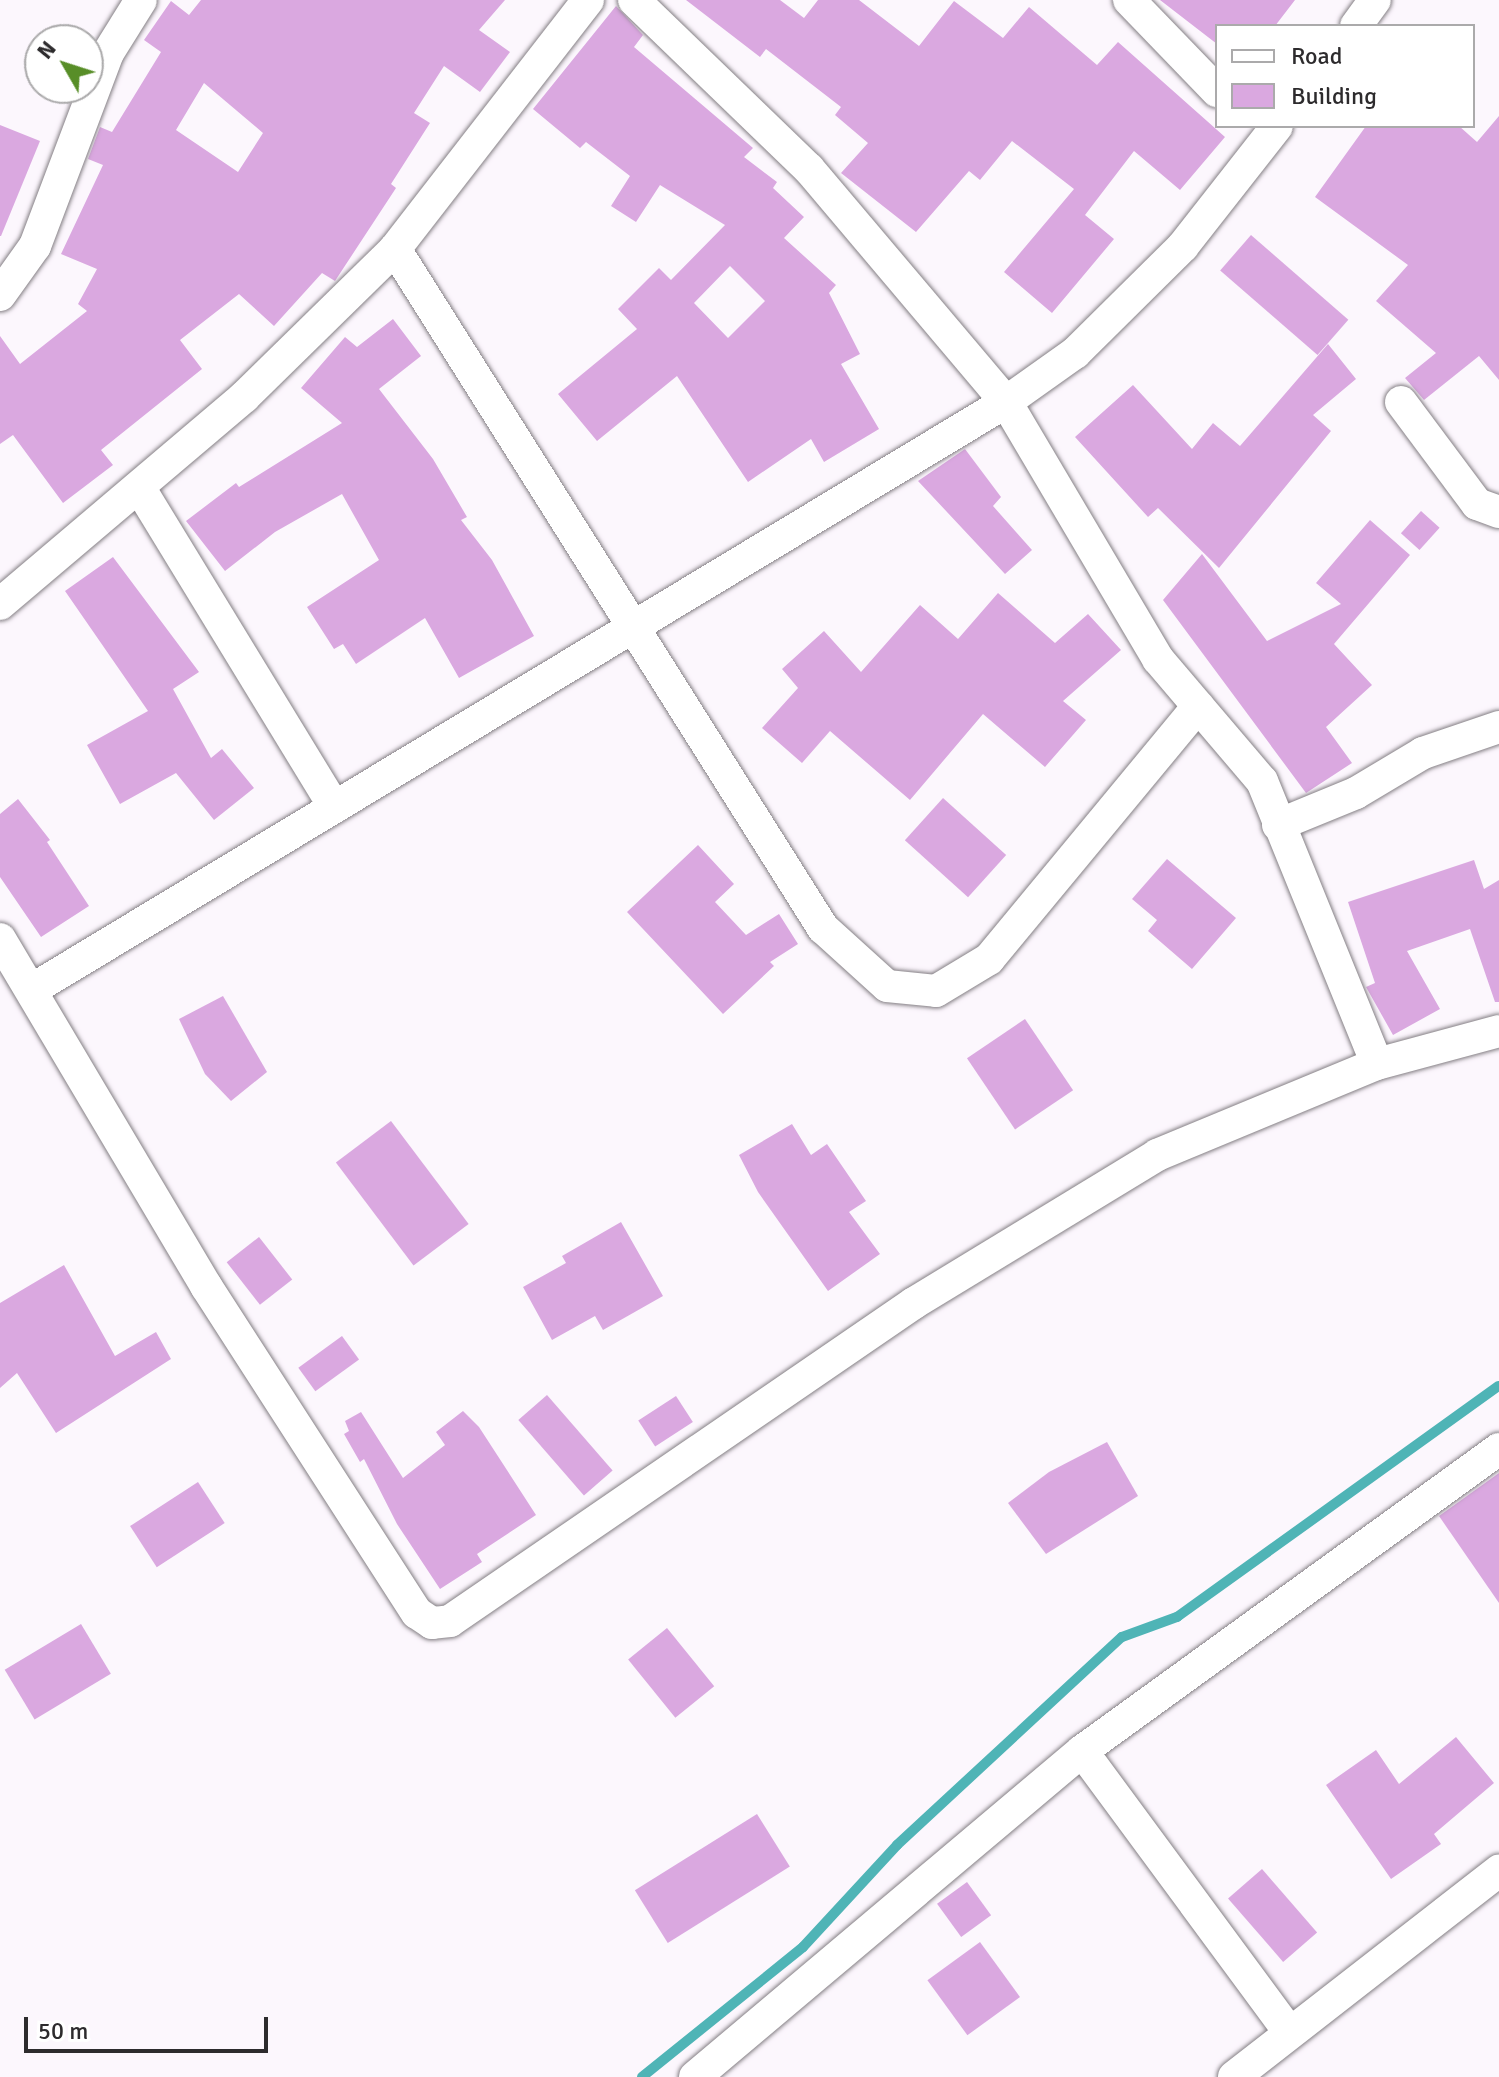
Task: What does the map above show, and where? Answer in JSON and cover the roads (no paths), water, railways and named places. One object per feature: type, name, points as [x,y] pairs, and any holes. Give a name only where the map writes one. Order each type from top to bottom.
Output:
[{"type":"street","points":[[0,295],[35,246],[108,53],[141,0]]},
{"type":"street","points":[[0,604],[244,397],[395,249],[588,0]]},
{"type":"street","points":[[634,0],[809,169],[1006,402],[1158,659],[1262,781],[1278,825],[1355,999],[1377,1064]]},
{"type":"street","points":[[1129,0],[1215,89]]},
{"type":"street","points":[[1357,24],[1375,0]]},
{"type":"street","points":[[33,989],[1006,402],[1075,353],[1183,246],[1265,131]]},
{"type":"street","points":[[395,249],[823,928],[887,986],[936,991],[989,959],[1198,706]]},
{"type":"street","points":[[1401,402],[1477,504],[1499,512]]},
{"type":"street","points":[[139,487],[334,807]]},
{"type":"street","points":[[1278,825],[1356,793],[1423,753],[1499,727]]},
{"type":"street","points":[[0,939],[33,989],[206,1286],[417,1613],[432,1623],[450,1621],[914,1303],[1157,1155],[1377,1064],[1499,1031]]},
{"type":"street","points":[[695,2077],[1082,1751],[1499,1449]]},
{"type":"street","points":[[1082,1751],[1290,2033]]},
{"type":"street","points":[[1234,2077],[1499,1871]]},
{"type":"waterway","points":[[642,2077],[803,1947],[897,1845],[1122,1637],[1177,1617],[1499,1386]]}]
